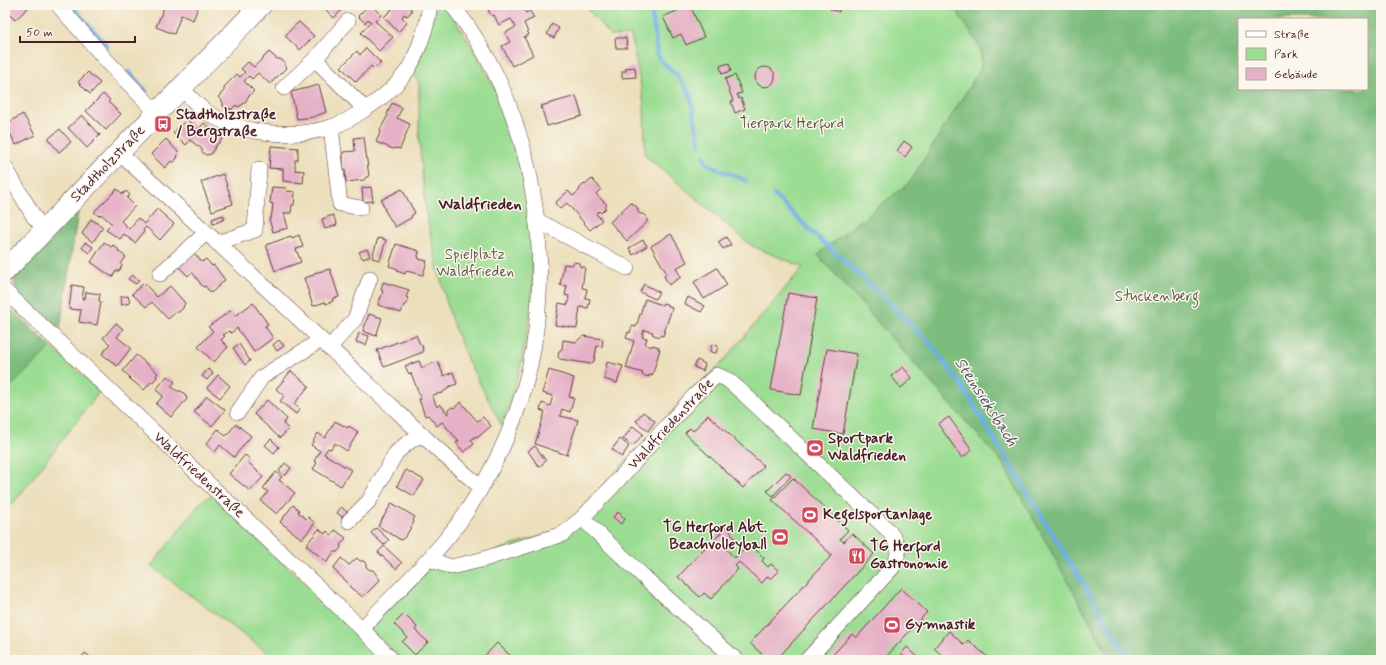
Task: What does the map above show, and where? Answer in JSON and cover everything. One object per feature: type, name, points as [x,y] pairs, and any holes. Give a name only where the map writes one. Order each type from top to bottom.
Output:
[{"type":"street","points":[[58,5],[108,62],[157,114]]},
{"type":"street","name":"Stadtholzstraße","points":[[5,271],[261,5]]},
{"type":"street","points":[[181,88],[192,100],[207,112],[226,122],[248,130],[266,133],[290,134],[310,132],[331,127],[349,120],[382,98],[396,84],[409,67],[425,28],[430,5]]},
{"type":"street","points":[[362,629],[429,559],[454,530],[481,487],[498,455],[519,403],[533,350],[540,287],[539,240],[530,179],[519,134],[504,93],[488,60],[452,5]]},
{"type":"street","points":[[284,88],[315,58],[348,21]]},
{"type":"street","points":[[315,58],[365,109]]},
{"type":"street","points":[[331,127],[340,204],[362,208]]},
{"type":"street","points":[[119,153],[457,468],[481,487]]},
{"type":"street","points":[[5,168],[34,217],[45,228]]},
{"type":"street","points":[[217,244],[255,230],[259,169]]},
{"type":"street","points":[[536,220],[627,268]]},
{"type":"street","points":[[160,274],[206,233]]},
{"type":"street","points":[[238,412],[262,376],[325,344],[355,319],[370,278]]},
{"type":"street","name":"Waldfriedenstraße","points":[[5,291],[362,629],[392,660]]},
{"type":"street","name":"Waldfriedenstraße","points":[[429,559],[451,567],[481,560],[563,534],[582,518],[610,490],[694,396],[717,376],[728,380],[889,531],[899,547],[898,558],[892,568],[807,660]]},
{"type":"street","points":[[349,521],[370,501],[396,453],[406,444],[422,434]]},
{"type":"street","points":[[582,518],[644,577],[736,660]]},
{"type":"green space","name":"Spielplatz Waldfrieden","points":[[437,5],[446,6],[475,51],[502,103],[517,152],[528,206],[533,251],[532,305],[520,369],[502,426],[468,361],[451,319],[427,218],[419,137],[419,82],[413,74]]},
{"type":"green space","name":"Sportpark Waldfrieden","points":[[584,5],[953,5],[981,48],[981,68],[910,182],[818,255],[1002,462],[1111,660],[404,660],[366,628],[425,569],[455,564],[563,529],[689,393],[722,363],[803,267],[752,246],[645,155],[644,103],[631,35],[611,36]]},
{"type":"green space","name":"Stuckenberg","points":[[953,5],[1381,5],[1381,660],[1111,660],[1002,462],[818,255],[910,182],[981,68],[981,48]]},
{"type":"green space","points":[[79,205],[59,335],[19,297],[14,282],[17,268]]},
{"type":"green space","points":[[5,309],[11,309],[51,347],[5,392]]},
{"type":"green space","points":[[51,347],[100,391],[12,505],[5,497],[5,392]]},
{"type":"green space","points":[[212,495],[385,660],[277,660],[151,566],[202,501]]},
{"type":"building","points":[[5,5],[31,5],[15,20],[10,15],[8,17],[5,14]]},
{"type":"building","points":[[165,5],[199,5],[193,20],[181,15],[174,34],[156,27]]},
{"type":"building","points":[[321,5],[346,5],[334,18]]},
{"type":"building","points":[[369,5],[371,5],[381,15],[375,21],[393,37],[379,51],[361,33],[371,22],[368,19],[365,23],[358,16]]},
{"type":"building","points":[[388,5],[413,5],[410,9],[412,11],[407,16],[404,14],[402,17],[407,23],[398,32],[384,17],[392,9]]},
{"type":"building","points":[[488,5],[522,5],[526,13],[530,11],[534,18],[524,23],[529,35],[524,37],[533,55],[512,66],[502,46],[510,42],[505,33],[516,27],[511,19],[499,25],[494,15],[492,16],[489,12],[488,8],[490,7]]},
{"type":"building","points":[[690,5],[704,37],[686,45],[681,34],[673,38],[663,17]]},
{"type":"building","points":[[831,5],[841,5],[839,12],[830,9]]},
{"type":"building","points":[[299,22],[314,36],[300,50],[285,36]]},
{"type":"building","points":[[552,24],[559,28],[554,38],[547,34]]},
{"type":"building","points":[[615,38],[626,38],[627,48],[616,48]]},
{"type":"building","points":[[366,48],[381,63],[374,69],[371,66],[356,82],[341,67],[357,51],[360,55]]},
{"type":"building","points":[[269,52],[277,59],[280,59],[285,63],[286,68],[270,84],[258,73],[252,79],[249,76],[244,81],[254,91],[246,101],[238,107],[236,105],[231,110],[230,108],[229,110],[223,106],[223,102],[218,97],[224,91],[224,87],[237,74],[240,77],[245,72],[241,69],[248,62],[254,67]]},
{"type":"building","points":[[5,58],[10,64],[5,69]]},
{"type":"building","points":[[729,63],[731,71],[722,74],[720,66]]},
{"type":"building","points":[[635,67],[636,77],[622,78],[622,71],[626,71],[626,68]]},
{"type":"building","points":[[765,67],[772,70],[775,77],[772,84],[765,87],[758,84],[755,77],[758,70]]},
{"type":"building","points":[[88,72],[100,83],[90,94],[78,82]]},
{"type":"building","points":[[735,75],[742,93],[737,94],[739,99],[741,98],[745,109],[735,113],[731,102],[733,101],[725,79]]},
{"type":"building","points":[[319,85],[326,112],[313,117],[297,119],[291,92]]},
{"type":"building","points":[[103,94],[110,100],[108,102],[121,114],[106,130],[86,111]]},
{"type":"building","points":[[576,96],[582,116],[547,126],[541,106]]},
{"type":"building","points":[[392,103],[402,108],[397,118],[410,124],[400,149],[393,149],[376,142]]},
{"type":"building","points":[[23,114],[35,135],[16,145],[5,124]]},
{"type":"building","points":[[82,115],[100,135],[87,148],[68,128]]},
{"type":"building","points":[[187,119],[198,130],[204,123],[215,132],[222,135],[222,139],[211,154],[206,155],[202,152],[202,149],[190,140],[186,145],[173,133]]},
{"type":"building","points":[[60,129],[71,142],[59,152],[48,139]]},
{"type":"building","points":[[364,137],[369,177],[366,177],[364,180],[346,182],[345,170],[343,170],[343,152],[355,151],[354,138]]},
{"type":"building","points":[[166,139],[179,153],[177,156],[178,157],[173,163],[171,161],[165,168],[151,154]]},
{"type":"building","points":[[904,141],[912,147],[905,157],[897,151]]},
{"type":"building","points":[[271,146],[298,148],[298,160],[295,160],[295,170],[304,171],[303,183],[283,181],[283,169],[269,168]]},
{"type":"building","points":[[223,174],[233,204],[212,211],[201,182]]},
{"type":"building","points":[[592,179],[601,189],[596,194],[607,205],[601,213],[599,211],[596,214],[602,220],[590,230],[567,203],[560,209],[555,203],[568,191],[573,196],[584,184],[585,185]]},
{"type":"building","points":[[272,187],[287,188],[286,191],[295,192],[294,205],[292,205],[291,213],[284,213],[288,228],[273,232],[269,219],[271,218],[273,204],[270,203]]},
{"type":"building","points":[[371,187],[373,201],[363,202],[362,188]]},
{"type":"building","points":[[117,189],[123,194],[126,191],[130,195],[127,198],[135,206],[121,221],[129,229],[138,218],[144,224],[157,209],[174,224],[160,240],[146,227],[135,243],[124,234],[120,239],[106,230],[112,224],[101,214],[99,216],[94,212]]},
{"type":"building","points":[[402,189],[415,213],[411,218],[395,227],[384,209],[381,200]]},
{"type":"building","points":[[630,203],[634,204],[638,209],[638,212],[647,218],[647,222],[627,241],[610,222]]},
{"type":"building","points":[[223,215],[225,219],[213,224],[212,219]]},
{"type":"building","points":[[333,215],[337,225],[325,229],[322,219]]},
{"type":"building","points":[[91,219],[103,227],[93,242],[82,234]]},
{"type":"building","points":[[671,234],[687,262],[676,268],[681,277],[669,285],[664,276],[667,274],[651,246]]},
{"type":"building","points":[[299,235],[303,247],[296,249],[301,262],[275,271],[266,245],[291,236],[292,238]]},
{"type":"building","points":[[726,237],[731,245],[723,249],[718,242]]},
{"type":"building","points":[[378,238],[386,240],[380,260],[372,258]]},
{"type":"building","points":[[643,240],[647,246],[633,255],[629,248]]},
{"type":"building","points":[[85,242],[93,247],[89,253],[82,248]]},
{"type":"building","points":[[104,242],[111,247],[113,245],[126,257],[121,264],[122,266],[119,271],[116,271],[112,277],[91,262]]},
{"type":"building","points":[[396,244],[419,251],[419,259],[427,261],[423,275],[406,271],[405,274],[397,271],[398,269],[389,266]]},
{"type":"building","points":[[367,249],[370,256],[363,259],[359,252]]},
{"type":"building","points":[[193,252],[202,262],[206,259],[212,266],[214,265],[225,280],[211,293],[205,286],[203,287],[192,272],[188,276],[178,266]]},
{"type":"building","points":[[574,262],[579,263],[580,267],[585,267],[582,288],[587,289],[585,298],[590,299],[588,308],[580,307],[577,328],[555,325],[559,303],[568,305],[569,296],[565,295],[567,286],[560,285],[564,264],[572,265]]},
{"type":"building","points":[[717,268],[727,285],[704,299],[694,282]]},
{"type":"building","points":[[330,269],[339,297],[332,299],[333,301],[326,304],[325,302],[313,306],[304,278],[314,275],[314,273]]},
{"type":"building","points":[[132,275],[139,280],[136,284],[128,279]]},
{"type":"building","points":[[383,282],[409,290],[406,297],[408,298],[406,305],[404,305],[401,313],[378,305],[383,291],[381,290]]},
{"type":"building","points":[[144,283],[157,297],[170,286],[185,303],[183,308],[168,319],[152,302],[146,307],[132,294]]},
{"type":"building","points":[[644,284],[659,292],[655,299],[640,292]]},
{"type":"building","points":[[72,285],[84,287],[82,299],[85,299],[86,292],[100,294],[99,301],[101,302],[97,325],[79,322],[81,310],[69,309]]},
{"type":"building","points":[[788,293],[817,298],[801,395],[771,390]]},
{"type":"building","points":[[128,296],[130,303],[121,305],[120,297]]},
{"type":"building","points":[[688,297],[705,306],[701,312],[685,304]]},
{"type":"building","points":[[645,299],[662,305],[663,303],[669,305],[669,307],[672,308],[663,336],[660,335],[659,337],[652,334],[653,332],[644,330],[642,337],[647,338],[645,344],[651,347],[652,345],[659,347],[658,349],[660,349],[652,376],[649,375],[649,377],[642,375],[643,373],[626,368],[634,341],[626,338],[628,332],[630,333],[632,326],[636,327]]},
{"type":"building","points":[[253,303],[268,324],[265,326],[273,338],[254,352],[237,328],[231,333],[229,331],[223,335],[225,336],[221,340],[228,347],[214,362],[198,347],[213,331],[208,327],[230,311],[235,316]]},
{"type":"building","points":[[369,314],[382,318],[376,336],[363,331]]},
{"type":"building","points":[[116,323],[123,329],[117,337],[131,348],[117,366],[102,354],[110,344],[103,338]]},
{"type":"building","points":[[359,333],[369,336],[366,345],[356,342]]},
{"type":"building","points":[[416,335],[420,344],[422,345],[423,352],[384,367],[377,350]]},
{"type":"building","points":[[583,336],[603,339],[602,347],[597,346],[594,361],[591,364],[560,359],[558,357],[559,351],[562,349],[563,340],[576,342]]},
{"type":"building","points":[[279,340],[284,346],[277,351],[273,345]]},
{"type":"building","points":[[239,344],[250,361],[245,365],[233,348]]},
{"type":"building","points":[[712,344],[718,346],[716,353],[710,352]]},
{"type":"building","points":[[827,349],[857,354],[843,434],[813,429]]},
{"type":"building","points":[[136,355],[158,373],[153,382],[151,382],[144,390],[123,371]]},
{"type":"building","points":[[697,360],[705,364],[703,371],[694,367]]},
{"type":"building","points":[[419,361],[422,368],[438,362],[444,376],[453,372],[457,384],[448,387],[448,389],[443,393],[432,395],[437,407],[440,404],[448,414],[448,410],[452,407],[454,408],[461,402],[477,421],[483,417],[491,426],[477,438],[476,436],[471,440],[474,444],[464,452],[456,443],[459,441],[442,422],[437,426],[428,415],[425,416],[419,399],[421,399],[411,373],[409,374],[405,366]]},
{"type":"building","points":[[607,362],[623,366],[617,383],[604,379]]},
{"type":"building","points":[[903,367],[912,378],[901,388],[891,376]]},
{"type":"building","points":[[208,369],[213,373],[207,380],[202,376]]},
{"type":"building","points":[[549,370],[574,378],[569,397],[574,398],[570,412],[562,409],[560,416],[578,420],[567,455],[535,444],[545,412],[540,410],[542,403],[550,406],[553,396],[542,393]]},
{"type":"building","points":[[291,371],[309,386],[294,404],[300,409],[296,414],[280,401],[284,396],[276,389]]},
{"type":"building","points":[[218,375],[230,386],[220,398],[207,388]]},
{"type":"building","points":[[167,376],[175,382],[171,386],[177,391],[181,391],[185,394],[187,399],[171,417],[156,404],[163,396],[156,390]]},
{"type":"building","points":[[207,396],[225,410],[212,426],[194,412]]},
{"type":"building","points":[[267,400],[287,419],[283,424],[289,429],[280,438],[254,414]]},
{"type":"building","points":[[643,412],[655,421],[648,431],[636,421]]},
{"type":"building","points":[[708,415],[764,466],[743,488],[685,433],[690,428],[693,431]]},
{"type":"building","points":[[949,417],[972,450],[962,458],[938,424]]},
{"type":"building","points":[[335,421],[348,428],[349,426],[358,432],[347,451],[335,443],[331,449],[328,448],[324,454],[351,470],[341,486],[313,469],[317,463],[314,461],[320,451],[311,445],[318,433],[325,438]]},
{"type":"building","points":[[236,424],[251,436],[234,457],[220,445],[215,452],[206,444],[218,429],[226,436]]},
{"type":"building","points":[[633,426],[643,434],[633,446],[623,439]]},
{"type":"building","points":[[271,439],[279,447],[274,453],[265,445]]},
{"type":"building","points":[[620,439],[629,446],[622,457],[612,449]]},
{"type":"building","points":[[535,446],[546,461],[539,467],[528,451]]},
{"type":"building","points":[[245,455],[250,459],[248,462],[263,477],[250,491],[229,474]]},
{"type":"building","points":[[285,463],[291,468],[285,476],[279,471]]},
{"type":"building","points":[[406,470],[424,480],[414,496],[397,486]]},
{"type":"building","points":[[276,472],[282,477],[279,480],[295,493],[277,514],[261,501],[268,492],[263,488]]},
{"type":"building","points":[[786,472],[791,476],[773,496],[767,491]]},
{"type":"building","points":[[793,478],[848,530],[840,539],[844,542],[852,533],[874,554],[776,660],[768,660],[750,643],[832,555],[772,500]]},
{"type":"building","points":[[392,503],[415,517],[413,520],[414,522],[406,536],[401,540],[378,526]]},
{"type":"building","points":[[293,505],[306,519],[308,517],[315,523],[302,539],[280,522]]},
{"type":"building","points":[[341,507],[347,512],[342,517],[337,513]]},
{"type":"building","points":[[618,512],[625,519],[621,524],[613,517]]},
{"type":"building","points":[[727,526],[735,539],[726,549],[735,558],[747,545],[751,549],[753,547],[764,558],[762,561],[768,567],[771,564],[779,571],[771,579],[768,576],[762,583],[739,562],[735,566],[738,569],[711,599],[704,593],[700,597],[678,577]]},
{"type":"building","points":[[376,528],[389,540],[384,545],[371,533]]},
{"type":"building","points":[[319,529],[325,534],[327,531],[331,535],[335,530],[346,538],[340,545],[341,548],[337,552],[334,552],[327,562],[306,545]]},
{"type":"building","points":[[384,546],[402,563],[396,569],[378,552]]},
{"type":"building","points":[[341,558],[349,565],[357,558],[360,561],[364,561],[366,567],[373,570],[380,580],[363,597],[351,588],[333,569]]},
{"type":"building","name":"Gymnastik","points":[[901,588],[927,612],[887,656],[892,660],[828,660],[852,634],[856,638]]},
{"type":"building","points":[[404,614],[417,627],[415,630],[428,642],[415,655],[402,642],[407,637],[394,624]]},
{"type":"building","points":[[949,631],[964,645],[968,640],[991,660],[947,660],[934,648]]},
{"type":"building","points":[[497,643],[515,660],[481,660]]},
{"type":"building","points":[[907,647],[918,657],[915,660],[908,660],[901,654]]},
{"type":"building","points":[[85,653],[94,660],[80,660]]},
{"type":"waterway","points":[[71,5],[107,46]]},
{"type":"waterway","name":"Steinsieksbach","points":[[650,5],[657,54],[660,60],[678,76],[690,94],[700,145]]},
{"type":"waterway","points":[[129,72],[146,91]]},
{"type":"waterway","name":"Steinsieksbach","points":[[704,156],[706,163],[746,181]]},
{"type":"waterway","name":"Steinsieksbach","points":[[774,195],[813,233],[873,287],[929,342],[962,386],[1130,660]]},
{"type":"place","name":"Stadtholzstraße / Bergstraße","points":[[163,124]]},
{"type":"place","name":"Sportpark Waldfrieden","points":[[815,448]]},
{"type":"place","name":"Kegelsportanlage","points":[[810,515]]},
{"type":"place","name":"TG Herford Abt. Beachvolleyball","points":[[780,537]]},
{"type":"place","name":"TG Herford Gastronomie","points":[[857,556]]},
{"type":"place","name":"Gymnastik","points":[[892,625]]},
{"type":"district","name":"Waldfrieden","points":[[480,204]]},
{"type":"park label","name":"Tierpark Herford","points":[[792,124]]}]
